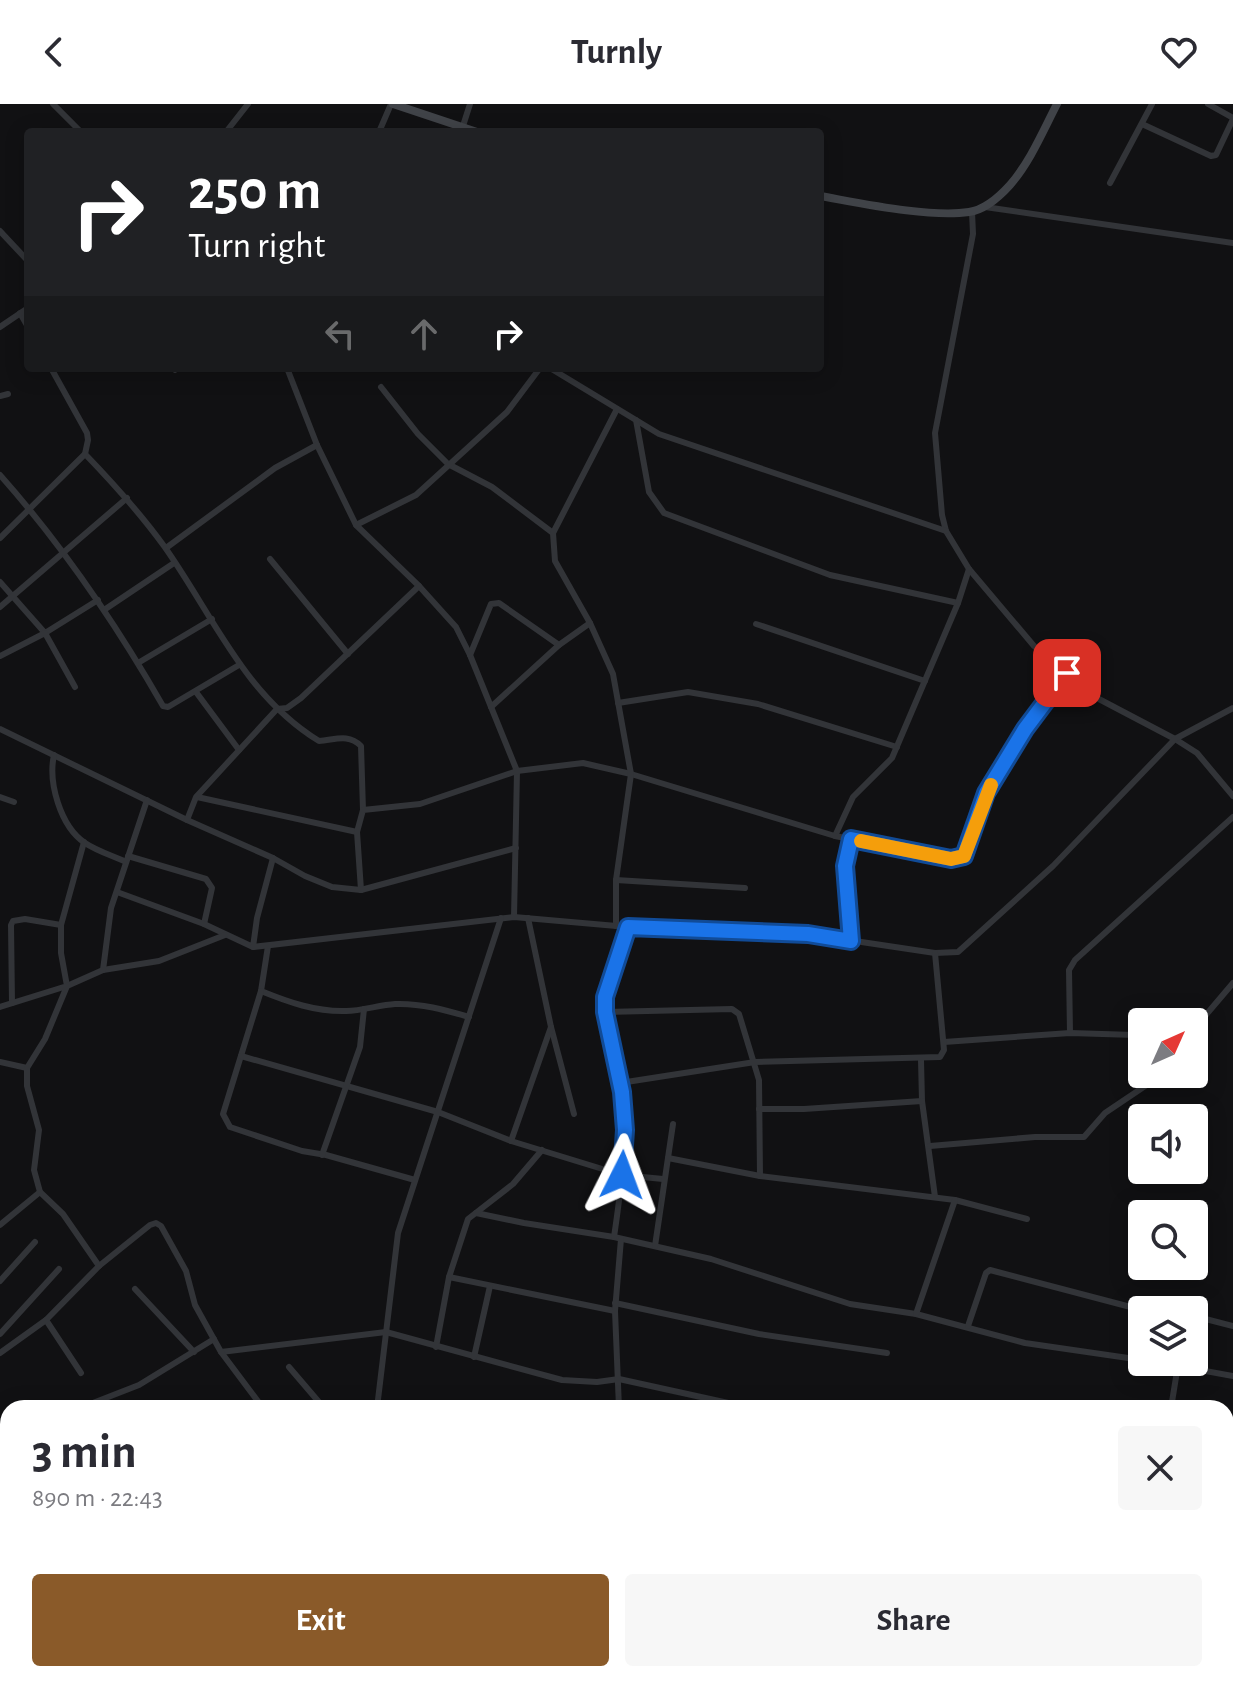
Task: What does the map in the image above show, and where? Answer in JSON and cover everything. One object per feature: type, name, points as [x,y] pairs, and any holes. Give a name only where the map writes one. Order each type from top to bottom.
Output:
[{"type":"street","points":[[53,104],[77,128]]},
{"type":"street","points":[[229,128],[248,104]]},
{"type":"street","points":[[381,128],[392,104],[459,128]]},
{"type":"street","points":[[462,128],[470,104]]},
{"type":"street","points":[[824,197],[934,212],[972,212],[996,198],[1010,184],[1024,166],[1057,104]]},
{"type":"street","points":[[1110,183],[1152,104]]},
{"type":"street","points":[[1142,124],[1211,156],[1216,155],[1233,118],[1208,104]]},
{"type":"street","points":[[982,206],[1233,243]]},
{"type":"street","points":[[972,212],[973,234],[935,433],[946,531],[969,569],[1034,646],[1097,698],[1197,753],[1233,796]]},
{"type":"street","points":[[0,231],[24,257]]},
{"type":"street","points":[[0,327],[24,310]]},
{"type":"street","points":[[20,313],[24,320]]},
{"type":"street","points":[[0,538],[85,454],[87,433],[53,372]]},
{"type":"street","points":[[289,372],[317,445],[356,525],[456,627],[470,655],[517,771],[514,917]]},
{"type":"street","points":[[356,525],[416,495],[507,412],[537,372]]},
{"type":"street","points":[[557,372],[659,434],[946,531]]},
{"type":"street","points":[[381,387],[418,434],[448,464],[492,487],[553,533]]},
{"type":"street","points":[[616,926],[616,880],[631,774],[613,674],[590,623],[555,561],[553,533],[617,409]]},
{"type":"street","points":[[636,420],[649,492],[664,513],[830,575],[958,603]]},
{"type":"street","points":[[166,548],[275,468],[317,445]]},
{"type":"street","points":[[85,454],[127,498],[166,548],[239,665],[277,709],[319,741],[344,737],[355,740],[361,746],[363,810],[357,832],[361,890]]},
{"type":"street","points":[[0,475],[31,509],[98,600],[165,707],[239,665]]},
{"type":"street","points":[[0,607],[127,498]]},
{"type":"street","points":[[270,559],[348,654]]},
{"type":"street","points":[[104,610],[174,563]]},
{"type":"street","points":[[835,836],[853,797],[892,758],[958,603],[969,569]]},
{"type":"street","points":[[0,582],[45,633],[75,687]]},
{"type":"street","points":[[187,820],[196,797],[277,709],[287,708],[301,698],[419,586]]},
{"type":"street","points":[[0,656],[98,600]]},
{"type":"street","points":[[470,655],[491,604],[495,603],[559,645]]},
{"type":"street","points":[[138,663],[212,619]]},
{"type":"street","points":[[491,707],[559,645],[590,623]]},
{"type":"street","points":[[756,624],[925,681]]},
{"type":"street","points":[[363,810],[420,804],[517,771],[583,763],[631,774],[835,836],[951,859],[964,856],[986,793],[1025,729],[1067,673]]},
{"type":"street","points":[[196,692],[239,750]]},
{"type":"street","points":[[618,703],[688,692],[758,704],[897,747]]},
{"type":"street","points":[[117,892],[204,924],[253,947],[514,917],[628,927],[808,934],[935,953],[958,952],[976,939],[1053,866],[1175,739],[1233,708]]},
{"type":"street","points":[[0,729],[332,887],[361,890],[516,848]]},
{"type":"street","points":[[54,755],[52,779],[61,808],[75,834],[84,842],[127,859],[206,879],[212,888],[204,924]]},
{"type":"street","points":[[0,797],[14,802]]},
{"type":"street","points":[[196,797],[357,832]]},
{"type":"street","points":[[103,970],[106,936],[117,892],[147,800]]},
{"type":"street","points":[[1070,1033],[1069,970],[1075,960],[1233,817]]},
{"type":"street","points":[[851,839],[845,866],[851,941]]},
{"type":"street","points":[[84,842],[61,925],[61,953],[67,986],[45,1039],[27,1068],[27,1086],[39,1130],[34,1170],[40,1192],[63,1214],[99,1266]]},
{"type":"street","points":[[253,947],[257,918],[273,858]]},
{"type":"street","points":[[616,880],[745,888]]},
{"type":"street","points":[[378,1400],[398,1233],[501,918]]},
{"type":"street","points":[[528,918],[551,1027],[574,1114]]},
{"type":"street","points":[[12,1003],[13,921],[25,919],[61,925]]},
{"type":"street","points":[[619,1400],[615,1307],[625,1130],[605,997],[628,927]]},
{"type":"street","points":[[0,1007],[67,986],[103,970],[159,961],[227,934]]},
{"type":"street","points":[[268,946],[261,991],[223,1114],[230,1127],[302,1151],[415,1180]]},
{"type":"street","points":[[620,1083],[752,1063],[940,1057],[944,1042],[935,953]]},
{"type":"street","points":[[1208,1012],[1233,983]]},
{"type":"street","points":[[261,991],[313,1009],[346,1012],[394,1004],[415,1005],[469,1017]]},
{"type":"street","points":[[322,1155],[360,1047],[364,1009]]},
{"type":"street","points":[[605,1012],[732,1009],[739,1014],[759,1080],[760,1176]]},
{"type":"street","points":[[511,1141],[551,1027]]},
{"type":"street","points":[[944,1042],[1070,1033],[1128,1035]]},
{"type":"street","points":[[241,1056],[438,1112],[511,1141],[622,1175],[663,1179]]},
{"type":"street","points":[[921,1060],[922,1101],[935,1197]]},
{"type":"street","points":[[0,1062],[27,1068]]},
{"type":"street","points":[[930,1146],[1035,1137],[1084,1137],[1105,1113],[1142,1088]]},
{"type":"street","points":[[759,1109],[922,1101]]},
{"type":"street","points":[[655,1246],[673,1124]]},
{"type":"street","points":[[436,1347],[449,1277],[464,1226],[513,1184],[542,1150]]},
{"type":"street","points":[[668,1158],[760,1176],[955,1200],[1027,1219]]},
{"type":"street","points":[[0,1225],[40,1192]]},
{"type":"street","points":[[916,1314],[955,1200]]},
{"type":"street","points":[[476,1213],[618,1238],[711,1259],[850,1304],[916,1314],[1025,1343],[1128,1358]]},
{"type":"street","points":[[0,1353],[46,1320],[99,1266],[156,1223],[161,1226],[186,1271],[195,1305],[221,1352],[257,1400]]},
{"type":"street","points":[[0,1281],[35,1242]]},
{"type":"street","points":[[0,1334],[59,1269]]},
{"type":"street","points":[[968,1326],[986,1273],[990,1270],[1128,1306]]},
{"type":"street","points":[[449,1277],[759,1334],[887,1353]]},
{"type":"street","points":[[474,1357],[490,1286]]},
{"type":"street","points":[[135,1289],[194,1352]]},
{"type":"street","points":[[46,1320],[81,1373]]},
{"type":"street","points":[[1208,1320],[1233,1326]]},
{"type":"street","points":[[221,1352],[386,1332],[562,1380],[597,1382],[619,1379],[715,1400]]},
{"type":"street","points":[[101,1400],[139,1385],[214,1339]]},
{"type":"street","points":[[289,1367],[317,1400]]},
{"type":"street","points":[[1208,1371],[1233,1376]]},
{"type":"street","points":[[1172,1400],[1176,1376]]},
{"type":"slow traffic","points":[[861,841],[951,859],[964,856],[991,785]]},
{"type":"route","points":[[622,1175],[625,1130],[622,1092],[605,1012],[605,997],[628,927],[808,934],[851,941],[845,866],[851,839],[951,859],[964,856],[986,793],[1025,729],[1067,673]]}]
